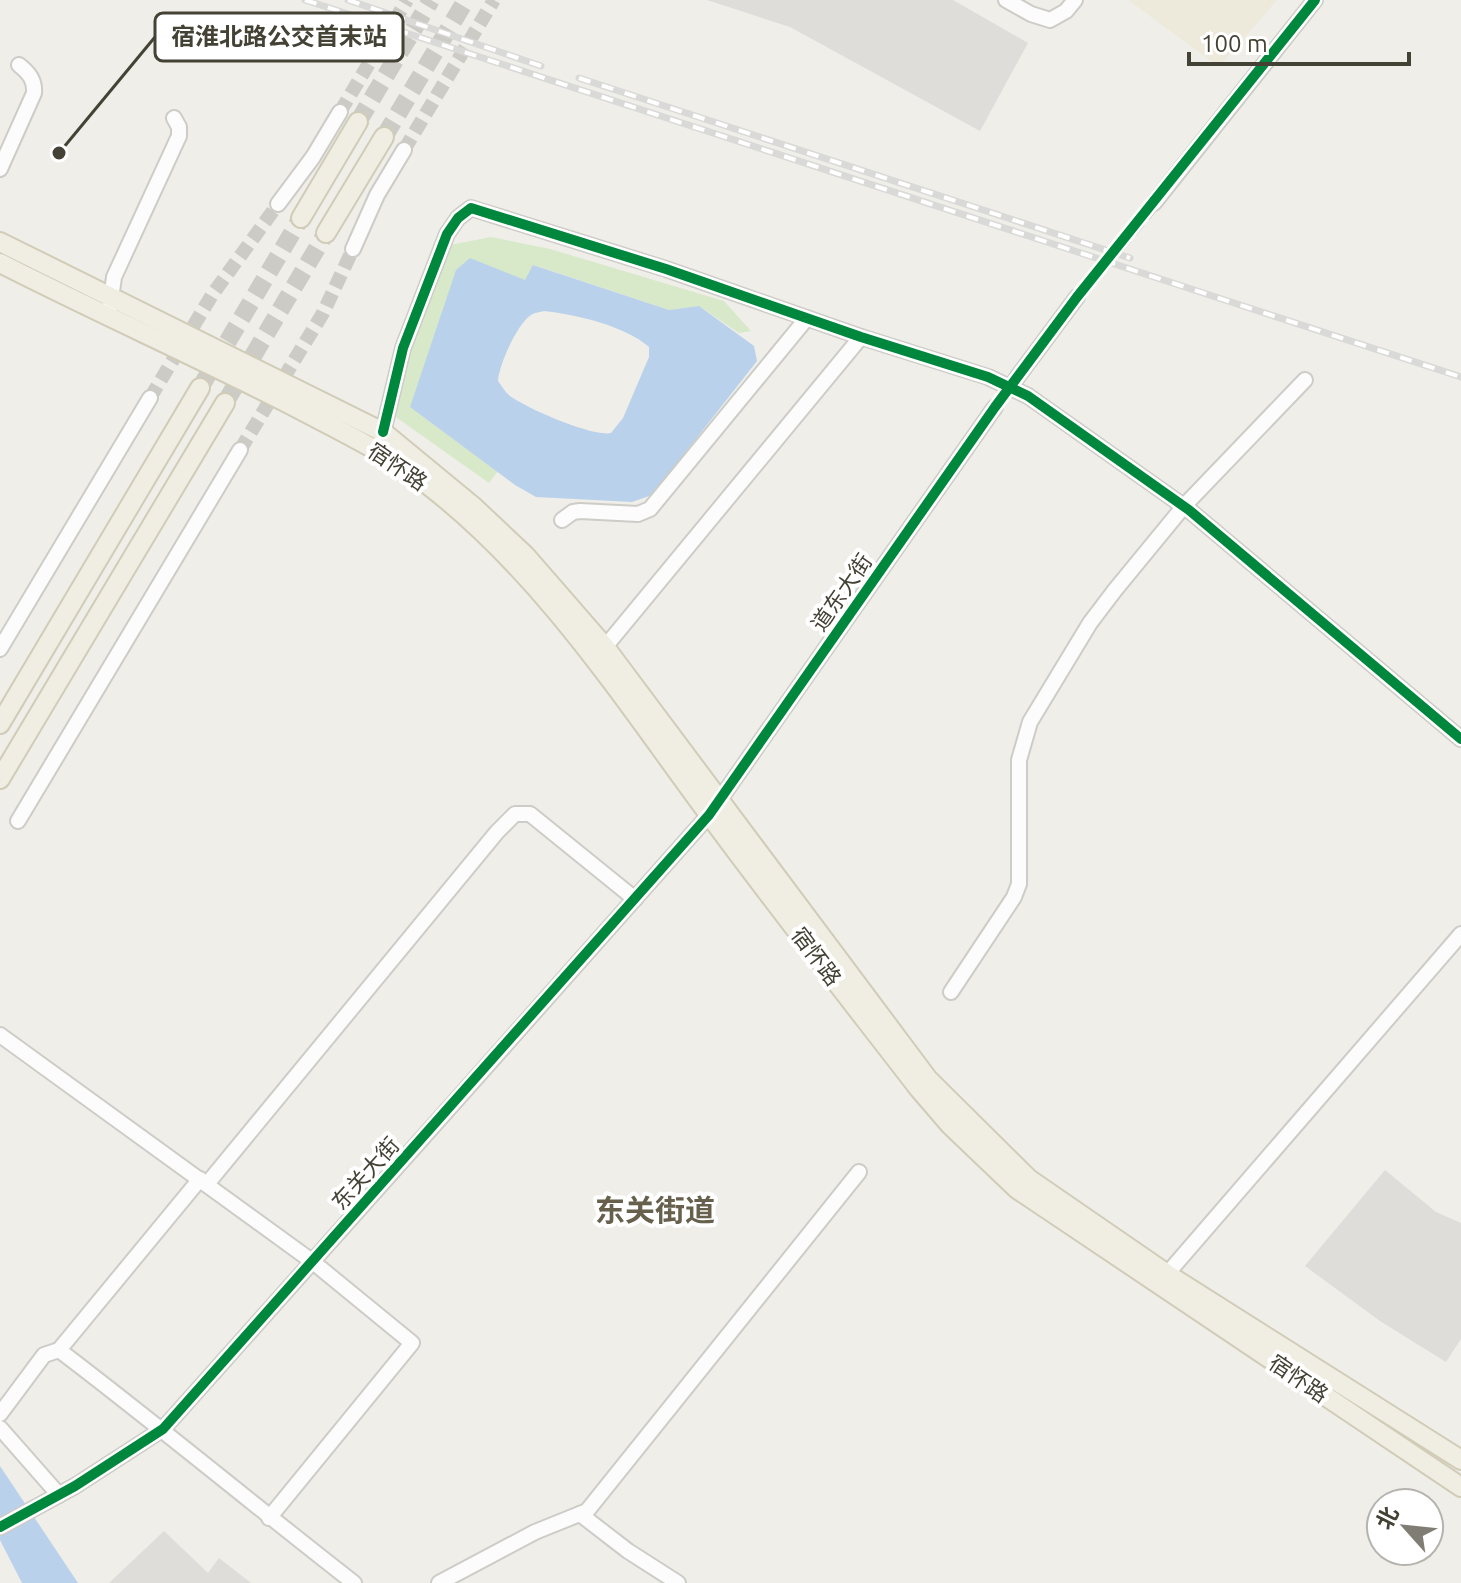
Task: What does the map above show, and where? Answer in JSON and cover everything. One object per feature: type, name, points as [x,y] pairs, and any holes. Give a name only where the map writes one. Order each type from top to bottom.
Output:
[{"type":"main road","points":[[301,218],[358,122]]},
{"type":"main road","points":[[326,233],[384,137]]},
{"type":"main road","points":[[0,242],[112,297],[232,366]]},
{"type":"main road","points":[[0,263],[108,318],[232,366]]},
{"type":"main road","name":"宿怀路","points":[[232,366],[383,432],[515,545],[605,647],[715,808],[919,1089],[950,1125],[1017,1189],[1461,1487]]},
{"type":"main road","name":"宿怀路","points":[[232,366],[375,449],[426,483],[460,511],[513,563],[590,650],[928,1079],[1029,1179],[1167,1274],[1461,1460]]},
{"type":"main road","points":[[0,724],[200,388]]},
{"type":"main road","points":[[0,779],[225,403]]},
{"type":"street","points":[[1006,0],[1031,14],[1050,20],[1066,11],[1075,0]]},
{"type":"street","points":[[1154,203],[1315,0]]},
{"type":"street","points":[[0,169],[34,93],[35,84],[19,65]]},
{"type":"street","points":[[278,204],[313,157],[340,112]]},
{"type":"street","points":[[108,318],[114,277],[179,136],[179,127],[174,118]]},
{"type":"street","points":[[353,249],[377,195],[404,150]]},
{"type":"street","points":[[383,432],[403,348],[447,234],[458,218],[471,208],[666,269],[861,337],[988,377],[1028,396],[1184,506],[1461,739]]},
{"type":"street","points":[[1016,379],[1077,297]]},
{"type":"street","points":[[562,520],[573,512],[638,514],[650,509],[807,318]]},
{"type":"street","points":[[605,647],[861,337]]},
{"type":"street","points":[[951,992],[1014,897],[1019,884],[1019,760],[1030,722],[1090,623],[1184,506],[1305,380]]},
{"type":"street","points":[[0,649],[150,398]]},
{"type":"street","name":"道东大街","points":[[715,808],[995,407]]},
{"type":"street","points":[[18,821],[240,450]]},
{"type":"street","name":"东关大街","points":[[0,1527],[59,1495],[163,1429],[715,808]]},
{"type":"street","points":[[0,1414],[44,1355],[59,1350],[515,814],[530,814],[635,899]]},
{"type":"street","points":[[1167,1274],[1461,934]]},
{"type":"street","points":[[0,1035],[313,1262],[412,1343],[269,1518]]},
{"type":"street","points":[[439,1583],[535,1532],[587,1511],[859,1172]]},
{"type":"street","points":[[59,1350],[163,1429],[269,1518],[354,1583]]},
{"type":"street","points":[[0,1428],[59,1495]]},
{"type":"street","points":[[580,1514],[628,1551],[678,1583]]},
{"type":"shaded area","points":[[707,0],[953,0],[1028,43],[980,131],[790,27]]},
{"type":"shaded area","points":[[1128,0],[1277,0],[1219,67]]},
{"type":"shaded area","points":[[1385,1170],[1436,1212],[1461,1223],[1461,1339],[1446,1362],[1380,1321],[1305,1266]]},
{"type":"shaded area","points":[[164,1531],[208,1573],[219,1558],[251,1583],[109,1583]]},
{"type":"green space","points":[[491,237],[550,249],[724,301],[751,331],[739,333],[699,306],[669,310],[534,265],[470,449],[498,471],[489,483],[393,415],[400,373],[450,245]]},
{"type":"water","points":[[470,258],[525,280],[533,265],[669,310],[699,306],[754,346],[757,361],[652,495],[632,502],[536,497],[515,485],[410,407],[456,270]],"holes":[[[544,311],[614,327],[649,347],[649,357],[623,418],[611,433],[589,431],[544,414],[510,396],[498,381],[510,345],[520,327],[532,314]]]},
{"type":"water","points":[[0,1466],[78,1583],[22,1583],[0,1540]]},
{"type":"tunnel","points":[[340,112],[407,0]]},
{"type":"tunnel","points":[[358,122],[431,0]]},
{"type":"tunnel","points":[[384,137],[466,0]]},
{"type":"tunnel","points":[[404,150],[494,0]]},
{"type":"tunnel","points":[[1077,297],[1154,203]]},
{"type":"tunnel","points":[[150,398],[212,295],[278,204]]},
{"type":"tunnel","points":[[200,388],[301,218]]},
{"type":"tunnel","points":[[225,403],[326,233]]},
{"type":"tunnel","points":[[240,450],[323,313],[353,249]]},
{"type":"tunnel","points":[[995,407],[1016,379]]},
{"type":"railway","points":[[305,0],[1461,377]]},
{"type":"railway","points":[[348,0],[541,66]]},
{"type":"railway","points":[[579,78],[1130,258]]},
{"type":"cycle path","points":[[0,1527],[75,1486],[163,1429],[709,815],[995,407],[1077,297],[1315,0]]},
{"type":"cycle path","points":[[383,432],[403,348],[447,234],[458,218],[471,208],[666,269],[861,337],[988,377],[1028,396],[1189,510],[1461,739]]},
{"type":"place","name":"宿淮北路公交首末站","points":[[59,153]]},
{"type":"district","name":"东关街道","points":[[655,1210]]}]
